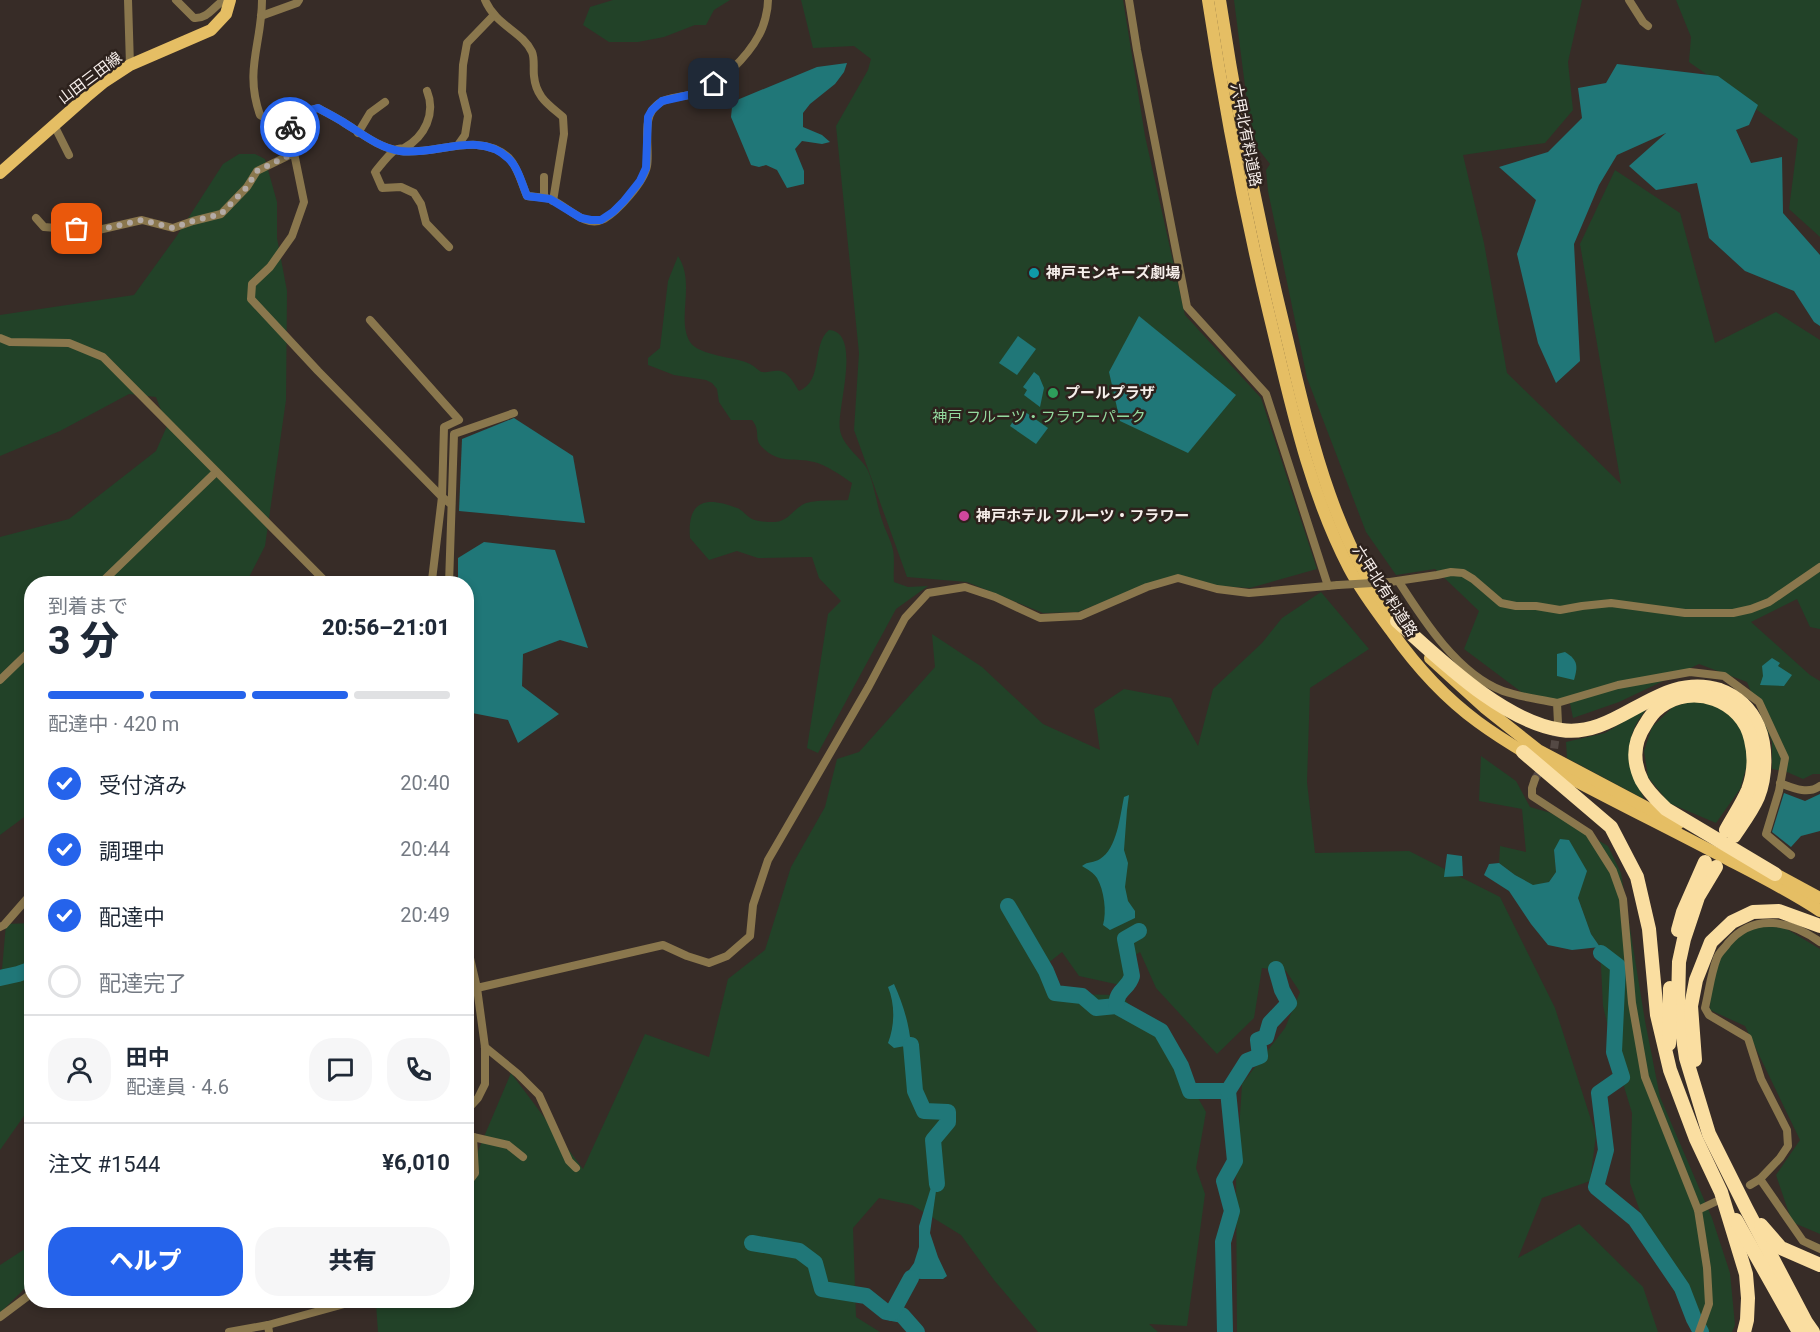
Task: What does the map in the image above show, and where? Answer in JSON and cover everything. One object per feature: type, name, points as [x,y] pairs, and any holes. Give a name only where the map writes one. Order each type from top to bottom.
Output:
[{"type":"highway","points":[[1397,621],[1461,677],[1503,707],[1544,726],[1577,730],[1606,723],[1658,695],[1684,687],[1710,687],[1728,693],[1743,703],[1754,717],[1760,731],[1764,751],[1764,773],[1758,797],[1730,833],[1748,790],[1753,770],[1754,752],[1749,731],[1731,707],[1721,701],[1702,696],[1687,696],[1661,706],[1652,714],[1638,736],[1635,752],[1637,767],[1642,782],[1666,809],[1776,874]]},
{"type":"highway","points":[[1523,752],[1611,826],[1637,877],[1649,929],[1657,1015],[1670,1070],[1746,1274],[1748,1298],[1744,1332]]},
{"type":"highway","points":[[1670,1070],[1671,966],[1683,912],[1711,864],[1684,939],[1679,962],[1678,1004],[1686,1058],[1709,1134],[1803,1329]]},
{"type":"highway","points":[[1697,1094],[1691,1006],[1696,980],[1711,942],[1732,922],[1753,912],[1779,911],[1820,926]]},
{"type":"highway","points":[[1718,1197],[1803,1329]]},
{"type":"highway","points":[[1746,1208],[1781,1248],[1820,1265]]},
{"type":"main road","name":"山田三田線","points":[[0,173],[104,82],[130,65],[211,30],[226,14],[228,0]]},
{"type":"main road","name":"六甲北有料道路","points":[[1208,0],[1219,73],[1256,261],[1296,422],[1314,483],[1329,523],[1350,569],[1373,606],[1410,657],[1441,690],[1477,721],[1523,752],[1677,832],[1820,911]]},
{"type":"main road","name":"六甲北有料道路","points":[[1220,0],[1231,72],[1267,258],[1307,419],[1340,521],[1360,566],[1397,621],[1422,650],[1450,678],[1538,750],[1820,898]]},
{"type":"street","points":[[128,0],[130,65]]},
{"type":"street","points":[[176,0],[194,18],[206,16],[228,0]]},
{"type":"street","points":[[262,0],[252,83],[260,115],[272,122],[289,122],[303,112],[318,108],[386,148],[430,151],[458,145],[494,149],[509,159],[527,196],[553,201],[581,218],[591,220],[601,220],[613,212],[640,181],[646,168],[648,117],[652,110],[662,101],[698,93],[714,84],[729,71],[751,48],[760,34],[768,0]]},
{"type":"street","points":[[261,16],[297,3],[299,0]]},
{"type":"street","points":[[485,0],[489,10],[519,36],[533,53],[534,77],[539,96],[562,117],[564,134],[553,201]]},
{"type":"street","points":[[1129,0],[1187,307],[1266,394],[1328,586]]},
{"type":"street","points":[[1629,0],[1648,26]]},
{"type":"street","points":[[458,145],[465,135],[468,116],[462,92],[467,43],[494,15]]},
{"type":"street","points":[[427,91],[431,100],[430,119],[422,132],[404,148],[395,150],[375,172],[381,188],[401,187],[414,193],[421,204],[426,223],[449,247]]},
{"type":"street","points":[[358,133],[370,113],[385,102]]},
{"type":"street","points":[[289,122],[304,202],[292,236],[270,267],[252,284],[251,299],[318,371],[451,504]]},
{"type":"street","points":[[54,125],[69,155]]},
{"type":"street","points":[[36,219],[44,227],[94,231],[142,220],[173,228],[221,214],[247,187],[257,171],[294,153]]},
{"type":"street","points":[[544,177],[544,198]]},
{"type":"street","points":[[369,320],[459,420],[444,427],[442,497],[432,576]]},
{"type":"street","points":[[0,338],[10,342],[69,343],[103,357],[315,576]]},
{"type":"street","points":[[449,576],[454,434],[514,413]]},
{"type":"street","points":[[108,576],[216,472]]},
{"type":"street","points":[[477,988],[663,945],[709,963],[727,956],[750,936],[753,905],[768,860],[869,686],[905,618],[928,593],[965,587],[995,597],[1040,618],[1080,616],[1147,587],[1178,579],[1217,589],[1249,593],[1400,582],[1451,572],[1463,573],[1501,603],[1516,606],[1536,606],[1560,610],[1611,603],[1685,614],[1733,614],[1769,602],[1820,567]]},
{"type":"street","points":[[1400,582],[1417,610],[1443,643],[1476,677],[1503,691],[1557,703],[1618,685],[1690,672],[1724,676],[1759,702],[1785,758],[1766,834],[1791,855]]},
{"type":"street","points":[[0,680],[24,657]]},
{"type":"street","points":[[1557,703],[1558,723]]},
{"type":"street","points":[[1535,779],[1532,796],[1589,833],[1613,871],[1623,899],[1632,1003],[1645,1077],[1698,1210],[1707,1268],[1709,1304],[1699,1332]]},
{"type":"street","points":[[1780,783],[1798,790],[1815,790],[1820,786]]},
{"type":"street","points":[[0,927],[24,902]]},
{"type":"street","points":[[1750,1185],[1760,1179],[1780,1158],[1788,1146],[1788,1130],[1761,1079],[1748,1038],[1709,1016],[1705,1008],[1718,956],[1733,937],[1752,926],[1772,922],[1795,927],[1820,942]]},
{"type":"street","points":[[474,975],[485,1047],[485,1084],[474,1102]]},
{"type":"street","points":[[485,1047],[518,1074],[538,1095],[569,1161],[576,1168]]},
{"type":"street","points":[[474,1139],[508,1145],[524,1157]]},
{"type":"street","points":[[1760,1179],[1803,1241],[1820,1249]]},
{"type":"street","points":[[1698,1210],[1718,1197]]},
{"type":"street","points":[[0,1317],[24,1299]]},
{"type":"street","points":[[229,1332],[269,1328],[333,1308]]},
{"type":"green space","points":[[613,0],[730,0],[714,10],[706,25],[695,25],[664,37],[638,42],[609,42],[583,25],[590,7]]},
{"type":"green space","name":"神戸 フルーツ・フラワーパーク","points":[[801,0],[1123,0],[1145,136],[1185,315],[1261,398],[1317,569],[1250,588],[1218,586],[1178,576],[1148,584],[1078,612],[1043,613],[967,582],[907,577],[854,430],[859,353],[836,126],[868,70],[871,59],[854,46],[813,48]]},
{"type":"green space","points":[[1234,0],[1582,0],[1568,62],[1573,110],[1545,143],[1463,155],[1484,243],[1507,373],[1621,484],[1580,244],[1615,170],[1680,213],[1715,343],[1776,312],[1820,340],[1820,629],[1810,627],[1797,599],[1751,622],[1810,675],[1820,681],[1820,774],[1813,774],[1803,779],[1772,769],[1772,742],[1747,682],[1699,664],[1619,702],[1573,718],[1570,703],[1536,703],[1464,649],[1479,611],[1435,569],[1396,575],[1366,532],[1307,378],[1268,191],[1266,170],[1270,164],[1252,141]]},
{"type":"green space","points":[[1676,0],[1820,0],[1820,237],[1789,209],[1798,139],[1689,62],[1691,37]]},
{"type":"green space","points":[[239,154],[255,154],[265,159],[277,202],[277,238],[287,291],[286,400],[265,546],[250,576],[24,576],[24,817],[0,835],[0,537],[69,519],[156,451],[167,426],[156,397],[129,394],[60,431],[0,456],[0,315],[134,295],[176,237],[223,164]]},
{"type":"green space","points":[[678,256],[686,278],[686,333],[690,342],[701,350],[744,362],[762,372],[785,373],[799,391],[812,379],[820,344],[824,337],[829,330],[839,334],[844,344],[846,357],[840,420],[842,436],[847,446],[866,467],[871,478],[883,524],[893,550],[894,582],[908,587],[928,586],[896,609],[818,753],[807,748],[828,614],[841,601],[819,578],[812,557],[758,558],[737,551],[709,560],[690,538],[690,525],[695,509],[708,502],[737,508],[757,521],[779,521],[787,518],[806,503],[848,500],[852,483],[818,463],[780,458],[767,452],[759,443],[752,420],[731,420],[719,402],[717,389],[712,383],[674,375],[648,365],[648,358],[660,348],[668,281]]},
{"type":"green space","points":[[1321,592],[1369,649],[1310,688],[1307,782],[1315,853],[1409,851],[1500,897],[1555,1008],[1596,1135],[1590,1181],[1542,1198],[1518,1258],[1579,1224],[1643,1287],[1658,1332],[1237,1332],[1236,1177],[1242,1084],[1285,1028],[1300,992],[1286,971],[1262,968],[1254,1018],[1217,1054],[1156,988],[1140,952],[1130,959],[1120,985],[1079,976],[1062,952],[1047,964],[1061,994],[1121,995],[1175,1057],[1206,1112],[1196,1168],[1205,1194],[1187,1326],[1149,1324],[1158,1332],[1038,1332],[994,1280],[961,1235],[912,1205],[879,1198],[853,1228],[856,1317],[880,1332],[378,1332],[376,1308],[474,1308],[474,1160],[511,1073],[583,1169],[645,1034],[709,1057],[728,979],[765,950],[791,867],[825,807],[837,759],[859,752],[935,667],[932,634],[982,667],[1043,724],[1100,750],[1094,709],[1124,689],[1171,698],[1198,746],[1213,689],[1262,643],[1282,618]]},
{"type":"green space","points":[[1695,700],[1724,706],[1740,721],[1748,741],[1747,765],[1740,789],[1716,823],[1669,803],[1648,777],[1644,751],[1652,727],[1673,707]]},
{"type":"green space","points":[[1647,708],[1635,726],[1630,747],[1632,765],[1644,799],[1567,758],[1566,742],[1605,733]]},
{"type":"green space","points":[[1481,756],[1516,781],[1530,807],[1551,813],[1608,846],[1621,873],[1660,1097],[1712,1218],[1730,1273],[1735,1325],[1732,1332],[1707,1332],[1700,1314],[1687,1316],[1654,1251],[1630,1183],[1632,1113],[1603,1006],[1600,947],[1591,934],[1578,898],[1554,850],[1556,872],[1549,882],[1533,886],[1499,863],[1500,846],[1526,852],[1522,809],[1479,801]]},
{"type":"green space","points":[[24,923],[24,1116],[0,1150],[0,970],[2,969],[6,924]]},
{"type":"green space","points":[[1756,925],[1785,928],[1820,949],[1820,1234],[1792,1222],[1776,1175],[1800,1140],[1745,1026],[1710,1010],[1711,971],[1724,948]]},
{"type":"green space","points":[[24,1250],[24,1289],[0,1313],[0,1265]]},
{"type":"water","points":[[847,63],[844,72],[835,84],[810,104],[803,113],[803,127],[822,135],[830,142],[822,144],[802,141],[795,149],[804,171],[804,184],[787,188],[777,170],[766,165],[759,167],[751,165],[731,117],[732,107],[737,100],[817,67]]},
{"type":"water","points":[[1617,64],[1718,76],[1758,105],[1749,125],[1736,130],[1751,163],[1782,157],[1783,213],[1820,255],[1820,326],[1814,322],[1794,291],[1745,271],[1709,238],[1697,183],[1656,190],[1629,166],[1666,133],[1617,155],[1599,185],[1574,244],[1580,361],[1556,383],[1538,343],[1517,254],[1536,200],[1499,167],[1548,152],[1582,118],[1578,88],[1606,83]]},
{"type":"water","points":[[1139,316],[1236,395],[1188,453],[1120,421],[1109,372]]},
{"type":"water","points":[[1018,336],[1036,349],[1017,375],[999,363]]},
{"type":"water","points":[[1034,372],[1039,376],[1044,388],[1040,407],[1024,395],[1027,390],[1023,387]]},
{"type":"water","points":[[1021,409],[1048,428],[1036,444],[1010,426]]},
{"type":"water","points":[[514,418],[573,456],[585,523],[459,511],[462,439]]},
{"type":"water","points":[[484,542],[555,550],[588,648],[560,640],[523,654],[522,686],[559,714],[518,743],[508,720],[474,713],[474,576],[458,576],[458,558]]},
{"type":"water","points":[[1565,652],[1576,664],[1574,680],[1557,676],[1557,654]]},
{"type":"water","points":[[1772,658],[1780,663],[1778,666],[1792,675],[1784,686],[1760,685],[1763,676],[1762,666]]},
{"type":"water","points":[[1784,793],[1805,801],[1820,794],[1820,831],[1801,836],[1791,847],[1772,832]]},
{"type":"water","points":[[1129,795],[1124,850],[1128,863],[1125,887],[1128,901],[1135,911],[1135,918],[1110,930],[1103,925],[1105,908],[1097,878],[1082,866],[1100,859],[1110,848],[1117,831],[1124,797]]},
{"type":"water","points":[[1560,839],[1569,840],[1587,871],[1578,898],[1591,934],[1600,947],[1572,950],[1548,945],[1509,891],[1484,875],[1489,864],[1499,863],[1533,885],[1549,882],[1556,872],[1554,850]]},
{"type":"water","points":[[1447,854],[1462,856],[1463,876],[1444,877]]},
{"type":"water","points":[[894,984],[905,1014],[911,1045],[894,1048],[888,1043],[893,1015],[888,987]]},
{"type":"water","points":[[933,1181],[937,1184],[930,1233],[947,1276],[943,1279],[911,1278],[907,1273],[914,1263],[919,1247],[919,1226]]},
{"type":"waterway","points":[[1008,906],[1046,971],[1055,993],[1082,996],[1096,1008],[1116,1006],[1161,1031],[1181,1066],[1190,1091],[1228,1091],[1235,1161],[1224,1181],[1232,1211],[1223,1242],[1225,1332]]},
{"type":"waterway","points":[[1116,1006],[1120,992],[1132,976],[1125,939],[1139,931]]},
{"type":"waterway","points":[[1601,953],[1618,966],[1614,1052],[1622,1077],[1599,1093],[1606,1150],[1596,1187],[1635,1219],[1682,1288],[1701,1332]]},
{"type":"waterway","points":[[1228,1091],[1247,1061],[1260,1056],[1258,1040],[1266,1037],[1270,1023],[1289,1003],[1282,990],[1276,969]]},
{"type":"waterway","points":[[0,978],[24,972]]},
{"type":"waterway","points":[[911,1045],[915,1091],[924,1111],[948,1112],[948,1122],[933,1140],[937,1184]]},
{"type":"waterway","points":[[752,1243],[799,1251],[815,1263],[822,1289],[866,1296],[886,1312],[902,1315],[917,1332]]},
{"type":"waterway","points":[[892,1313],[911,1278]]},
{"type":"tunnel","points":[[1535,779],[1554,749],[1557,728]]},
{"type":"way so far","points":[[77,229],[94,231],[142,220],[173,228],[221,214],[247,187],[257,171],[294,153],[290,127]]},
{"type":"place","name":"神戸モンキーズ劇場","points":[[1034,273]]},
{"type":"place","name":"プールプラザ","points":[[1053,393]]},
{"type":"place","name":"神戸ホテル フルーツ・フラワー","points":[[964,516]]},
{"type":"route","points":[[290,127],[289,122],[303,112],[318,108],[386,148],[400,151],[430,151],[458,145],[494,149],[509,159],[527,196],[550,199],[581,218],[601,220],[613,212],[640,181],[646,168],[648,117],[652,110],[662,101],[698,93],[714,84]]}]
